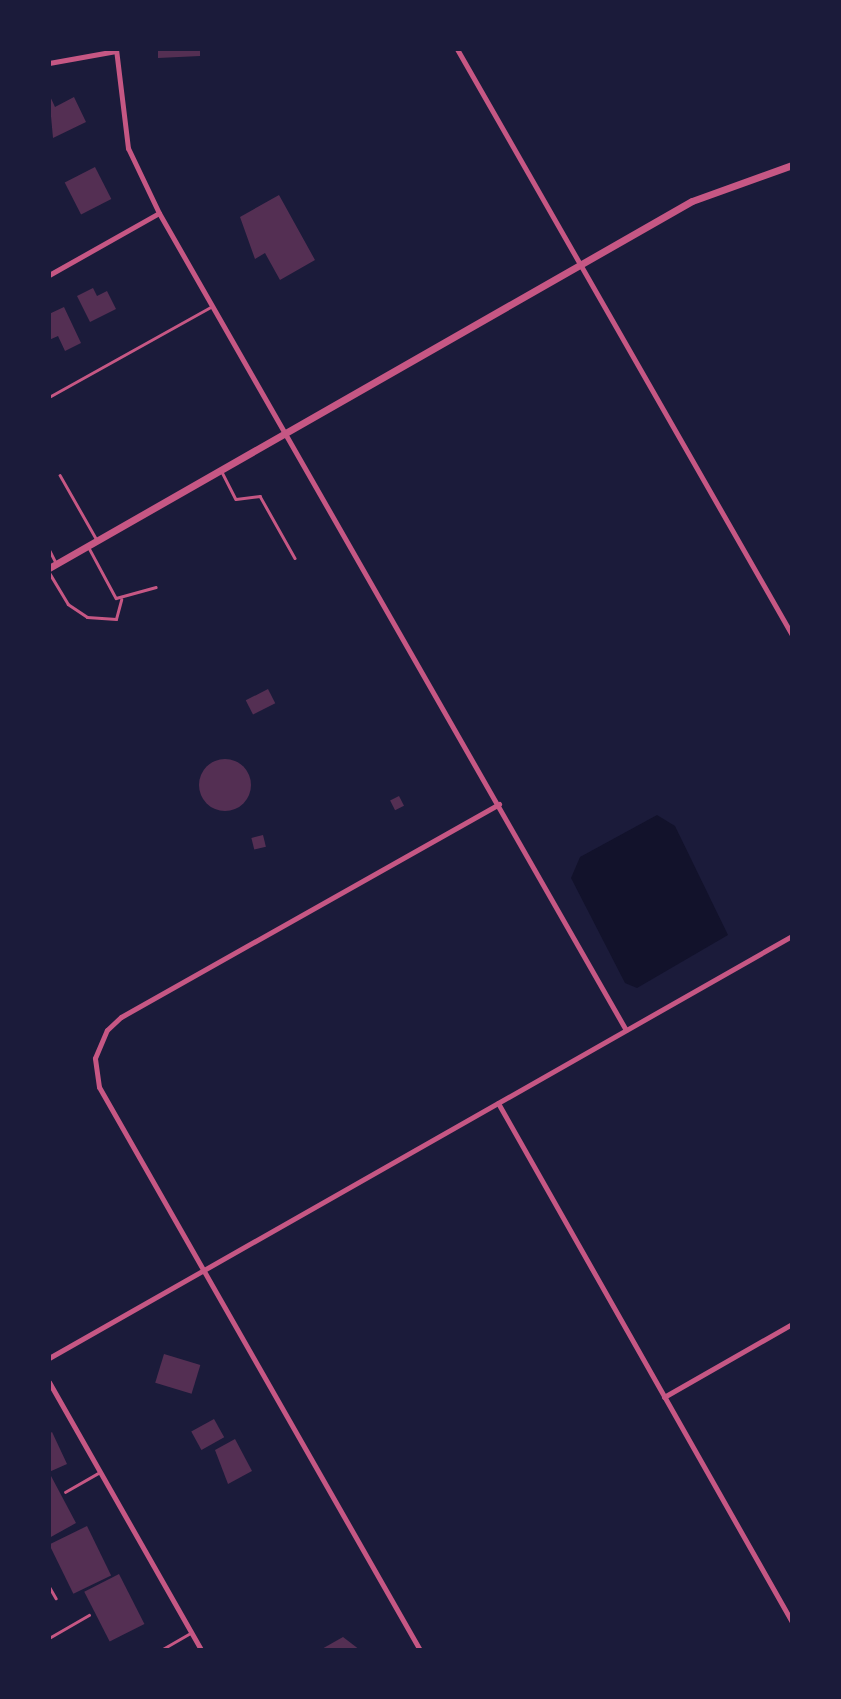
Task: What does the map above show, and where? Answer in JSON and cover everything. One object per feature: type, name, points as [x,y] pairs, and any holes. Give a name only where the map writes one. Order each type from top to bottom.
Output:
[{"type":"street","points":[[457,49],[792,635]]},
{"type":"street","points":[[49,63],[116,50],[128,148],[159,214],[626,1030]]},
{"type":"street","points":[[52,568],[284,432],[692,201],[792,166]]},
{"type":"street","points":[[49,275],[159,214]]},
{"type":"street","points":[[420,1650],[99,1087],[95,1058],[107,1030],[499,804]]},
{"type":"street","points":[[49,1358],[792,936]]},
{"type":"street","points":[[498,1103],[792,1622]]},
{"type":"street","points":[[664,1397],[792,1324]]},
{"type":"street","points":[[49,1382],[201,1650]]},
{"type":"lane","points":[[49,397],[212,306]]},
{"type":"lane","points":[[220,469],[236,499],[260,496],[295,558]]},
{"type":"lane","points":[[60,475],[97,540]]},
{"type":"lane","points":[[49,549],[52,568],[68,604],[88,617],[116,619],[121,600],[88,546]]},
{"type":"lane","points":[[121,600],[156,587]]},
{"type":"lane","points":[[65,1492],[100,1472]]},
{"type":"lane","points":[[49,1586],[56,1598]]},
{"type":"lane","points":[[49,1638],[89,1615]]},
{"type":"lane","points":[[161,1650],[191,1633]]},
{"type":"shaded area","points":[[657,815],[675,826],[728,935],[637,988],[625,983],[571,878],[580,857]]},
{"type":"building","points":[[158,49],[200,49],[200,56],[158,58]]},
{"type":"building","points":[[49,94],[55,107],[74,97],[86,122],[53,138]]},
{"type":"building","points":[[95,167],[111,199],[81,215],[65,182]]},
{"type":"building","points":[[279,195],[315,260],[280,280],[265,253],[255,259],[240,217]]},
{"type":"building","points":[[93,288],[97,296],[107,291],[116,309],[90,322],[77,296]]},
{"type":"building","points":[[64,307],[81,343],[65,351],[58,336],[49,340],[49,314]]},
{"type":"building","points":[[268,689],[275,703],[253,715],[246,700]]},
{"type":"building","points":[[225,759],[235,761],[243,767],[249,775],[249,795],[243,803],[235,809],[225,811],[215,809],[207,803],[201,795],[199,785],[201,775],[207,767],[215,761]]},
{"type":"building","points":[[399,796],[404,806],[395,810],[390,801]]},
{"type":"building","points":[[263,835],[266,847],[254,850],[251,838]]},
{"type":"building","points":[[164,1354],[200,1365],[192,1394],[155,1383]]},
{"type":"building","points":[[214,1419],[224,1437],[201,1450],[191,1432]]},
{"type":"building","points":[[52,1432],[67,1464],[49,1472],[49,1434]]},
{"type":"building","points":[[235,1439],[252,1471],[228,1484],[215,1450]]},
{"type":"building","points":[[51,1476],[76,1523],[49,1538],[49,1478]]},
{"type":"building","points":[[87,1526],[111,1575],[73,1594],[49,1544]]},
{"type":"building","points":[[119,1574],[144,1624],[110,1642],[84,1592]]},
{"type":"building","points":[[343,1637],[360,1650],[320,1650]]}]
